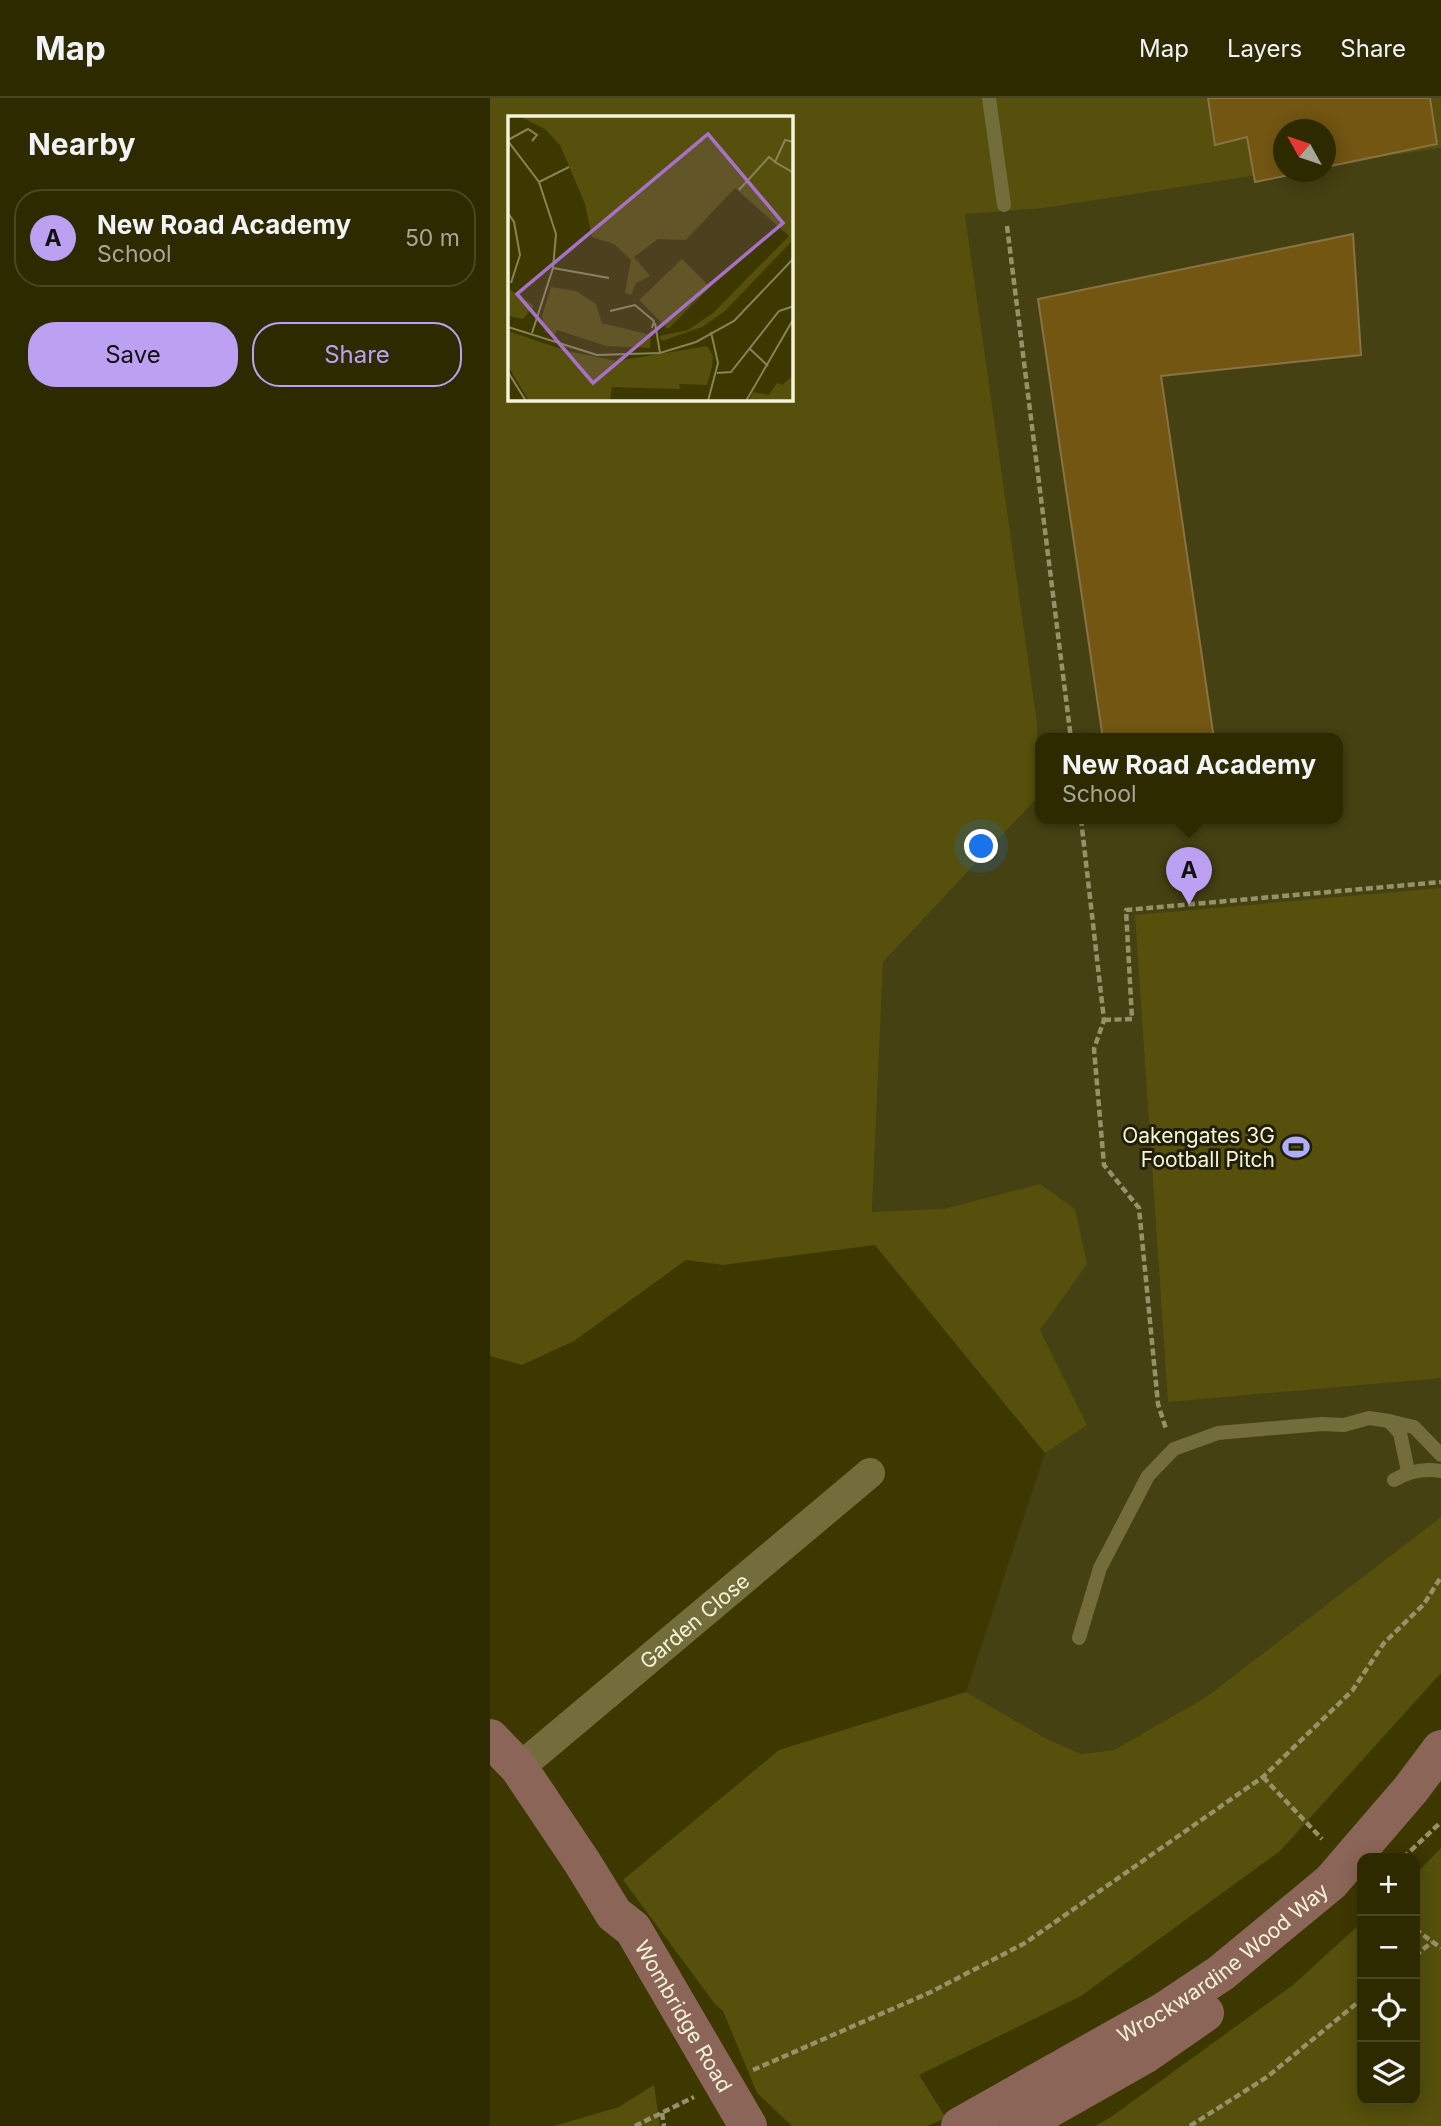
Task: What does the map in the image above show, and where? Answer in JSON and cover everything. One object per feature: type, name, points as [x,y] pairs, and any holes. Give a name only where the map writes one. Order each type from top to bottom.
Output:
[{"type":"main road","name":"Wombridge Road","points":[[490,1738],[519,1768],[614,1914],[633,1930],[733,2111]]},
{"type":"main road","name":"Wrockwardine Wood Way","points":[[960,2126],[1164,2011],[1222,1973],[1331,1882],[1411,1789],[1441,1749]]},
{"type":"main road","points":[[1389,1853],[1441,1790]]},
{"type":"main road","name":"Wrockwardine Wood Way","points":[[1019,2126],[1146,2054],[1235,1992],[1306,1934],[1357,1887]]},
{"type":"street","name":"Garden Close","points":[[519,1768],[870,1473]]},
{"type":"lane","points":[[989,98],[1004,205]]},
{"type":"lane","points":[[1079,1638],[1100,1568],[1148,1476],[1174,1449],[1218,1433],[1322,1424],[1344,1425],[1369,1418],[1415,1427],[1441,1455]]},
{"type":"lane","points":[[1389,1421],[1400,1433],[1408,1471]]},
{"type":"lane","points":[[1394,1480],[1408,1471],[1441,1471]]},
{"type":"path","points":[[1004,205],[1070,733]]},
{"type":"path","points":[[1082,824],[1104,1020],[1094,1049],[1104,1165],[1139,1209],[1158,1404],[1174,1449]]},
{"type":"path","points":[[1104,1020],[1132,1018],[1126,910],[1441,882]]},
{"type":"path","points":[[635,2126],[662,2113],[733,2111],[931,1992],[1025,1943],[1263,1777],[1352,1691],[1384,1643],[1424,1604],[1441,1577]]},
{"type":"path","points":[[1263,1777],[1284,1801]]},
{"type":"path","points":[[1408,1853],[1441,1822]]},
{"type":"path","points":[[1420,1933],[1441,1948]]},
{"type":"path","points":[[1420,1952],[1432,1942]]},
{"type":"path","points":[[1190,2126],[1267,2077],[1357,2003]]},
{"type":"path","points":[[662,2113],[664,2126]]},
{"type":"shaded area","points":[[490,98],[1441,98],[1441,148],[1336,164],[1336,119],[1273,119],[1273,173],[1043,208],[965,214],[1037,722],[1035,800],[883,962],[872,1212],[944,1209],[1040,1184],[1075,1209],[1087,1264],[1040,1330],[1087,1425],[1045,1453],[875,1245],[723,1265],[686,1260],[574,1341],[522,1365],[490,1356]]},
{"type":"shaded area","points":[[1441,148],[1441,1517],[1206,1697],[1114,1750],[1081,1754],[1047,1739],[966,1692],[1045,1453],[875,1245],[872,1213],[883,962],[1035,800],[1035,824],[1343,824],[1343,733],[1037,733],[965,214],[1273,172],[1273,182],[1336,182],[1336,164]]},
{"type":"shaded area","name":"Oakengates 3G Football Pitch","points":[[1441,888],[1441,1378],[1168,1402],[1135,915]]},
{"type":"shaded area","points":[[1441,1517],[1441,1673],[1280,1851],[1081,1996],[919,2075],[946,2118],[927,2126],[792,2126],[757,2093],[723,2011],[715,2004],[623,1880],[779,1750],[966,1692],[1047,1739],[1081,1754],[1114,1750],[1206,1697]]},
{"type":"shaded area","points":[[1441,1848],[1441,2126],[1095,2126],[1293,1985],[1357,1927],[1357,2105],[1420,2105],[1420,1870]]},
{"type":"shaded area","points":[[654,2085],[660,2126],[554,2126],[619,2107]]},
{"type":"building","points":[[1208,98],[1430,98],[1437,144],[1336,165],[1336,119],[1273,119],[1273,178],[1255,182],[1247,137],[1215,145]]},
{"type":"building","points":[[1353,234],[1361,355],[1161,376],[1213,733],[1102,733],[1038,299]]},
{"type":"place","name":"New Road Academy","points":[[1189,905]]},
{"type":"place","name":"Oakengates 3G Football Pitch","points":[[1296,1147]]}]
